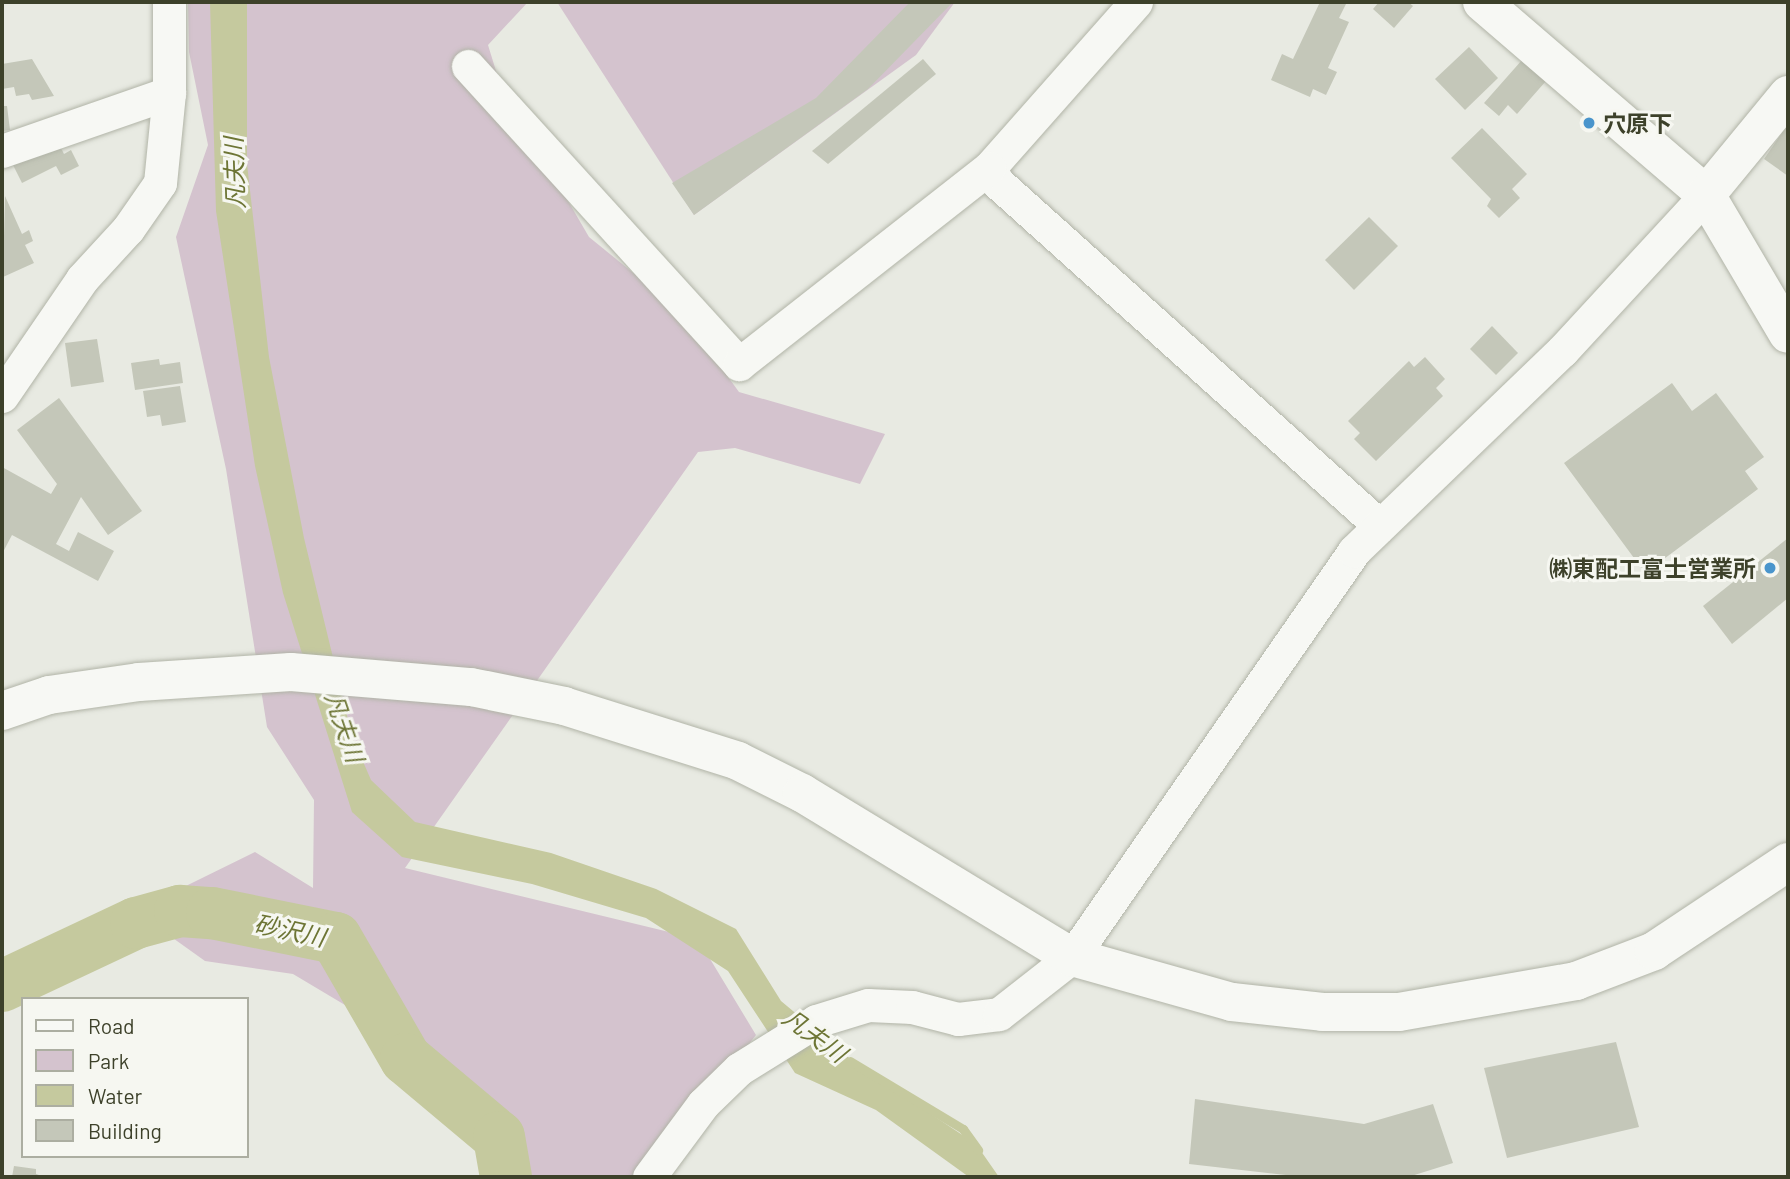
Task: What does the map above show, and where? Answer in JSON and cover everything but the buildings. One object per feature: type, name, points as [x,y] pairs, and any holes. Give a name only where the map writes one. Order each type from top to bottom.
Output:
[{"type":"street","points":[[2,396],[82,279],[128,229],[160,183],[169,93],[169,2]]},
{"type":"street","points":[[468,66],[739,363],[989,168],[1136,2]]},
{"type":"street","points":[[1489,5],[1706,195],[1788,334]]},
{"type":"street","points":[[2,152],[169,93]]},
{"type":"street","points":[[649,1177],[703,1104],[739,1069],[816,1021],[868,1004],[912,1007],[958,1019],[999,1014],[1072,957],[1354,551],[1562,351],[1706,195],[1788,96]]},
{"type":"street","points":[[989,168],[998,183],[1380,526]]},
{"type":"street","points":[[2,711],[49,695],[139,682],[291,672],[471,687],[565,706],[738,761],[802,793],[1072,957],[1232,1002],[1322,1012],[1399,1012],[1576,981],[1654,951],[1788,862]]},
{"type":"green space","points":[[188,2],[528,2],[488,45],[500,84],[589,237],[680,311],[739,392],[885,434],[860,484],[735,448],[698,452],[405,868],[698,939],[756,1035],[644,1177],[526,1177],[525,1166],[452,1083],[397,1036],[293,974],[205,961],[135,911],[255,852],[313,888],[314,800],[267,727],[226,469],[176,237],[208,145],[189,52]]},
{"type":"green space","points":[[557,2],[955,2],[916,55],[694,215]]},
{"type":"water","points":[[210,2],[247,2],[247,164],[269,357],[304,538],[352,736],[371,780],[415,822],[551,853],[656,889],[736,929],[781,1001],[860,1067],[976,1144],[999,1177],[969,1177],[876,1110],[795,1073],[728,971],[646,918],[532,884],[402,857],[352,812],[283,593],[255,466],[216,211]]},
{"type":"waterway","name":"砂沢川","points":[[2,986],[136,923],[180,911],[212,913],[336,938],[406,1059],[499,1137],[506,1177]]},
{"type":"waterway","name":"凡夫川","points":[[850,1061],[963,1129],[978,1150]]},
{"type":"place","name":"穴原下","points":[[1589,123]]},
{"type":"place","name":"㈱東配工富士営業所","points":[[1770,568]]}]
